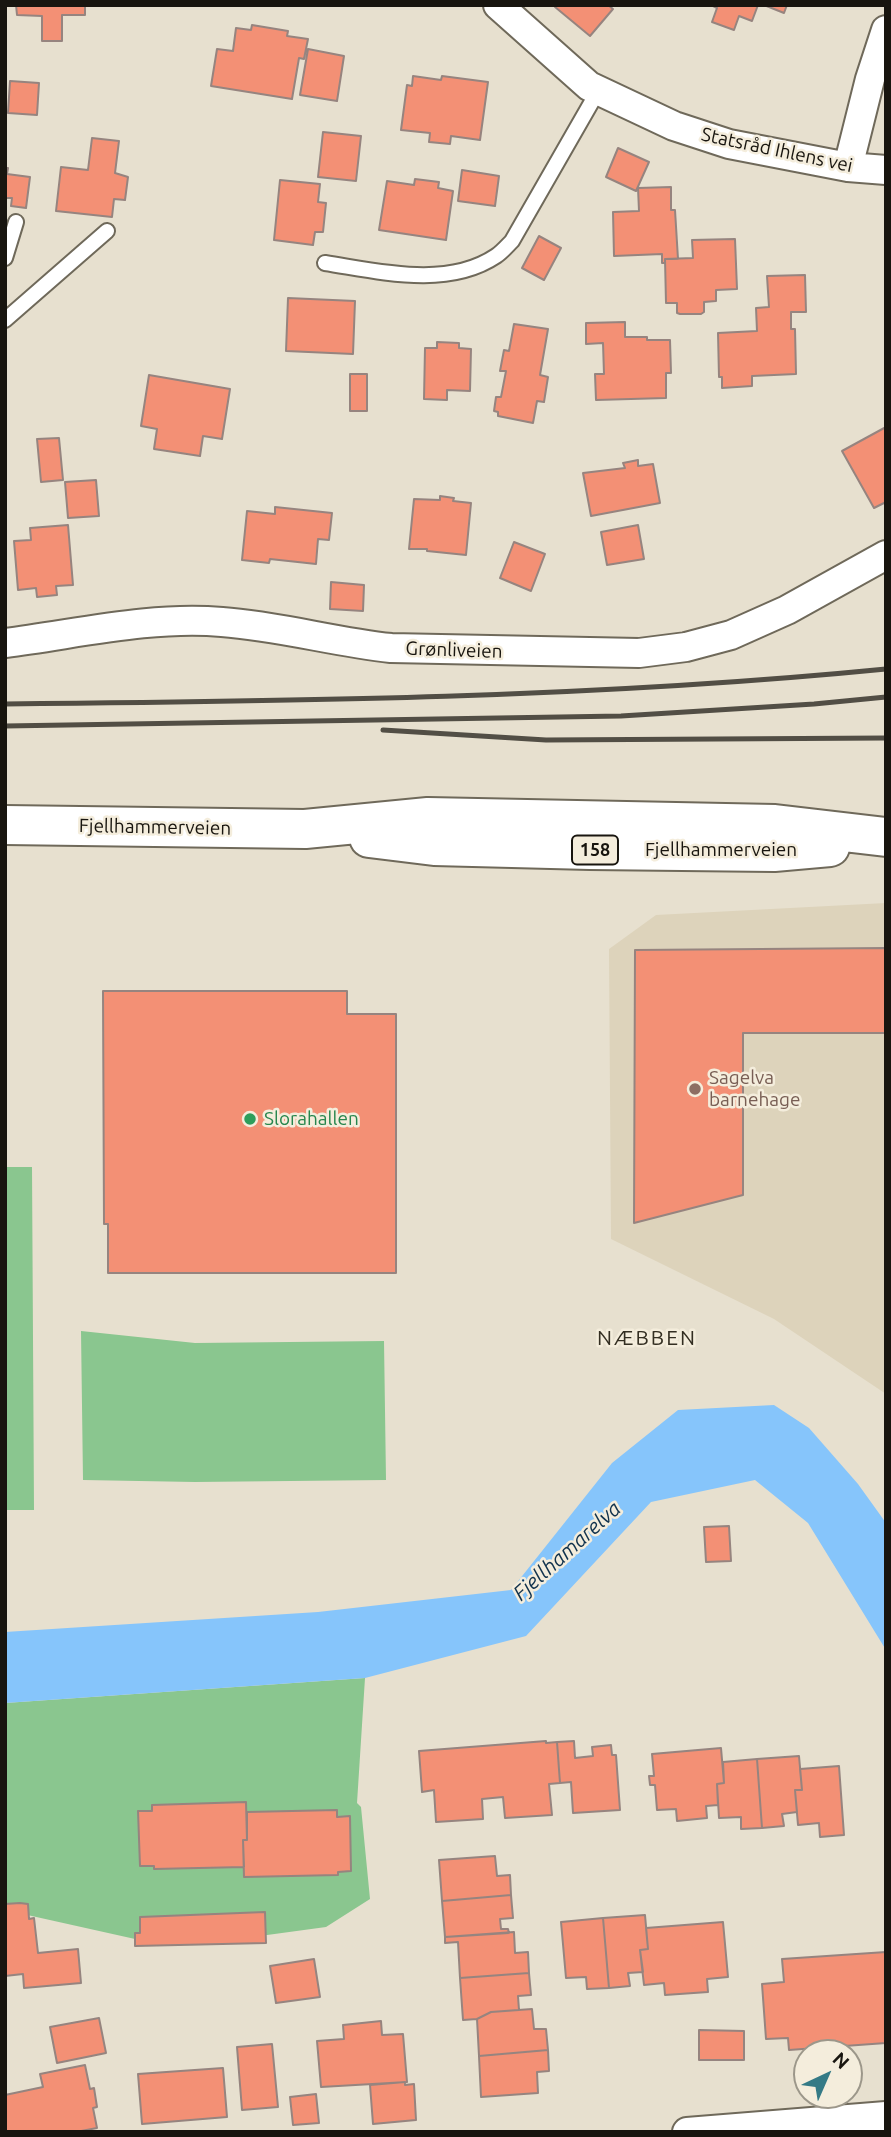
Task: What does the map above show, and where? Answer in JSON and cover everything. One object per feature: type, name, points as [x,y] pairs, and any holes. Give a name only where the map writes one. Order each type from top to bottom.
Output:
[{"type":"main road","name":"Fjellhammerveien","points":[[5,825],[305,829],[428,817],[775,824],[886,840]]},
{"type":"street","name":"Statsråd Ihlens vei","points":[[498,5],[566,67],[598,91],[674,126],[729,144],[848,167],[886,170]]},
{"type":"street","points":[[848,167],[870,79],[886,30]]},
{"type":"street","name":"Grønliveien","points":[[5,643],[102,627],[220,621],[391,648],[639,653],[686,647],[732,635],[787,610],[886,555]]},
{"type":"street","points":[[687,2132],[886,2116]]},
{"type":"lane","points":[[325,262],[388,272],[441,274],[475,266],[497,256],[512,241],[598,91]]},
{"type":"lane","points":[[5,258],[16,222]]},
{"type":"lane","points":[[5,320],[107,231]]},
{"type":"shaded area","points":[[886,903],[886,1394],[774,1319],[611,1239],[609,949],[656,915]]},
{"type":"green space","points":[[5,1167],[32,1167],[34,1510],[5,1510]]},
{"type":"green space","points":[[81,1331],[195,1343],[384,1341],[386,1480],[83,1480]]},
{"type":"green space","points":[[365,1678],[357,1803],[361,1807],[370,1899],[326,1927],[223,1941],[135,1939],[5,1910],[5,1703]]},
{"type":"water","name":"Fjellhamarelva","points":[[774,1405],[809,1428],[858,1484],[886,1523],[886,1650],[808,1523],[755,1480],[651,1502],[526,1636],[365,1678],[5,1703],[5,1632],[318,1612],[511,1590],[612,1463],[678,1410]]},
{"type":"building","points":[[16,5],[85,5],[85,15],[62,15],[62,41],[42,41],[42,16],[17,15]]},
{"type":"building","points":[[608,5],[613,9],[590,36],[555,7]]},
{"type":"building","points":[[711,5],[758,5],[752,21],[739,16],[734,30],[712,22],[717,8]]},
{"type":"building","points":[[764,5],[787,5],[784,13]]},
{"type":"building","points":[[252,25],[288,31],[287,36],[308,39],[304,59],[299,58],[292,99],[211,86],[217,49],[233,51],[236,28],[251,30]]},
{"type":"building","points":[[308,49],[344,56],[337,101],[300,95]]},
{"type":"building","points":[[413,76],[441,80],[442,76],[488,82],[480,140],[451,136],[450,144],[429,142],[430,133],[401,130],[407,85],[412,86]]},
{"type":"building","points":[[10,81],[39,83],[37,115],[8,113]]},
{"type":"building","points":[[323,132],[361,136],[356,181],[318,177]]},
{"type":"building","points":[[92,138],[119,141],[115,173],[128,177],[125,200],[114,199],[112,217],[56,211],[61,167],[88,170]]},
{"type":"building","points":[[618,148],[649,162],[636,191],[606,177]]},
{"type":"building","points":[[5,168],[8,168],[7,174],[30,177],[26,208],[11,206],[12,198],[5,198]]},
{"type":"building","points":[[462,170],[499,176],[495,206],[458,201]]},
{"type":"building","points":[[415,179],[439,182],[438,188],[453,191],[446,240],[379,230],[387,181],[414,185]]},
{"type":"building","points":[[280,180],[320,184],[318,202],[326,203],[323,232],[315,232],[313,245],[274,240]]},
{"type":"building","points":[[671,187],[671,210],[675,210],[678,259],[665,259],[665,263],[662,263],[662,254],[614,256],[613,212],[639,211],[638,188]]},
{"type":"building","points":[[539,236],[561,248],[544,280],[522,268]]},
{"type":"building","points":[[735,239],[737,289],[716,290],[716,301],[704,302],[704,312],[701,314],[680,314],[677,313],[677,303],[666,303],[665,259],[693,258],[692,240]]},
{"type":"building","points":[[805,275],[806,312],[791,312],[791,329],[795,329],[796,374],[752,376],[752,386],[722,388],[722,377],[719,377],[718,333],[757,331],[756,308],[769,307],[767,276]]},
{"type":"building","points":[[288,298],[355,301],[353,354],[286,351]]},
{"type":"building","points":[[625,322],[625,337],[670,340],[671,373],[666,373],[666,398],[596,400],[595,374],[604,374],[603,343],[586,344],[586,323]]},
{"type":"building","points":[[514,324],[548,329],[540,375],[548,377],[544,402],[537,401],[533,423],[498,416],[498,412],[494,411],[496,397],[501,397],[506,371],[500,371],[504,350],[509,351]]},
{"type":"building","points":[[437,342],[459,343],[459,348],[471,349],[470,391],[447,390],[447,400],[424,399],[425,348],[437,348]]},
{"type":"building","points":[[350,374],[367,374],[367,411],[350,411]]},
{"type":"building","points":[[149,375],[230,389],[222,439],[203,436],[200,456],[154,449],[157,429],[141,426]]},
{"type":"building","points":[[886,427],[886,502],[874,508],[842,451]]},
{"type":"building","points":[[59,438],[63,480],[41,482],[37,439]]},
{"type":"building","points":[[638,460],[638,466],[653,464],[660,503],[591,516],[583,473],[625,468],[623,463]]},
{"type":"building","points":[[96,480],[99,516],[68,518],[65,482]]},
{"type":"building","points":[[440,496],[471,503],[466,555],[409,549],[414,499],[440,500]]},
{"type":"building","points":[[275,507],[332,513],[329,540],[318,539],[316,564],[270,559],[269,563],[242,560],[247,511],[275,514]]},
{"type":"building","points":[[68,525],[73,585],[56,586],[57,595],[37,597],[36,588],[18,590],[14,541],[31,540],[30,528]]},
{"type":"building","points":[[638,525],[644,559],[607,565],[601,532]]},
{"type":"building","points":[[514,542],[545,554],[531,591],[500,578]]},
{"type":"building","points":[[331,582],[364,585],[363,611],[330,609]]},
{"type":"building","points":[[886,948],[886,1033],[743,1033],[743,1195],[634,1223],[635,950]]},
{"type":"building","name":"Slorahallen","points":[[103,991],[347,991],[347,1014],[396,1014],[396,1273],[108,1273],[108,1224],[104,1224]]},
{"type":"building","points":[[729,1526],[731,1561],[706,1562],[704,1527]]},
{"type":"building","points":[[574,1741],[575,1758],[593,1756],[592,1747],[611,1745],[612,1755],[616,1755],[620,1810],[573,1813],[571,1782],[560,1783],[557,1742]]},
{"type":"building","points":[[557,1742],[560,1783],[549,1784],[552,1815],[505,1818],[503,1797],[482,1799],[483,1819],[436,1822],[434,1790],[422,1792],[419,1751]]},
{"type":"building","points":[[721,1748],[724,1783],[717,1784],[718,1805],[706,1806],[707,1818],[677,1821],[676,1809],[657,1810],[655,1785],[650,1785],[649,1776],[654,1776],[652,1754]]},
{"type":"building","points":[[799,1756],[802,1790],[795,1790],[797,1812],[782,1814],[784,1826],[762,1828],[757,1759]]},
{"type":"building","points":[[757,1759],[762,1828],[741,1829],[741,1817],[719,1818],[717,1784],[724,1783],[723,1762]]},
{"type":"building","points":[[839,1766],[844,1835],[820,1837],[819,1823],[798,1825],[795,1790],[802,1790],[800,1769]]},
{"type":"building","points":[[246,1802],[247,1840],[243,1840],[244,1867],[154,1869],[154,1866],[140,1866],[138,1811],[152,1811],[152,1805]]},
{"type":"building","points":[[337,1810],[337,1817],[350,1816],[351,1871],[338,1872],[338,1875],[244,1877],[243,1840],[247,1840],[247,1812]]},
{"type":"building","points":[[495,1856],[497,1876],[510,1875],[511,1895],[442,1901],[439,1860]]},
{"type":"building","points":[[511,1895],[513,1918],[500,1919],[501,1929],[508,1929],[509,1933],[445,1937],[442,1901]]},
{"type":"building","points":[[5,1904],[28,1904],[29,1919],[34,1918],[38,1953],[78,1949],[81,1983],[24,1988],[23,1974],[5,1976]]},
{"type":"building","points":[[265,1912],[266,1943],[135,1946],[135,1933],[140,1933],[140,1917]]},
{"type":"building","points":[[645,1915],[648,1949],[640,1950],[643,1972],[628,1973],[630,1986],[609,1988],[603,1918]]},
{"type":"building","points":[[603,1918],[609,1988],[587,1989],[586,1977],[566,1978],[561,1922]]},
{"type":"building","points":[[723,1922],[728,1977],[707,1979],[708,1992],[665,1995],[664,1983],[644,1985],[640,1950],[648,1949],[646,1928]]},
{"type":"building","points":[[514,1932],[515,1953],[528,1952],[529,1973],[460,1978],[458,1942],[445,1943],[445,1937]]},
{"type":"building","points":[[886,1952],[886,2043],[863,2045],[863,2039],[793,2039],[793,2050],[789,2050],[788,2038],[766,2039],[762,1984],[784,1982],[782,1959]]},
{"type":"building","points":[[314,1959],[320,1997],[276,2003],[270,1966]]},
{"type":"building","points":[[529,1973],[531,1995],[518,1996],[519,2010],[491,2012],[477,2019],[463,2020],[460,1978]]},
{"type":"building","points":[[532,2009],[534,2029],[546,2029],[548,2050],[479,2056],[477,2019],[491,2012]]},
{"type":"building","points":[[99,2018],[106,2053],[57,2063],[50,2027]]},
{"type":"building","points":[[381,2021],[382,2035],[403,2034],[407,2082],[321,2087],[317,2041],[344,2039],[343,2025]]},
{"type":"building","points":[[699,2030],[744,2031],[744,2060],[699,2060]]},
{"type":"building","points":[[272,2044],[278,2107],[242,2110],[237,2047]]},
{"type":"building","points":[[548,2050],[549,2071],[537,2072],[538,2093],[481,2097],[479,2056]]},
{"type":"building","points":[[85,2065],[90,2089],[94,2088],[97,2107],[93,2108],[97,2128],[76,2132],[5,2132],[5,2095],[43,2087],[40,2074]]},
{"type":"building","points":[[223,2068],[227,2117],[142,2124],[138,2074]]},
{"type":"building","points":[[405,2082],[405,2085],[414,2084],[416,2120],[373,2124],[370,2085]]},
{"type":"building","points":[[316,2094],[319,2123],[293,2125],[290,2097]]},
{"type":"railway","points":[[5,704],[336,699],[556,692],[776,679],[886,669]]},
{"type":"railway","points":[[5,726],[621,716],[886,697]]},
{"type":"railway","points":[[383,730],[546,740],[886,738]]},
{"type":"place","name":"Sagelva barnehage","points":[[695,1089]]},
{"type":"place","name":"Slorahallen","points":[[250,1119]]},
{"type":"district","name":"NÆBBEN","points":[[647,1338]]}]
